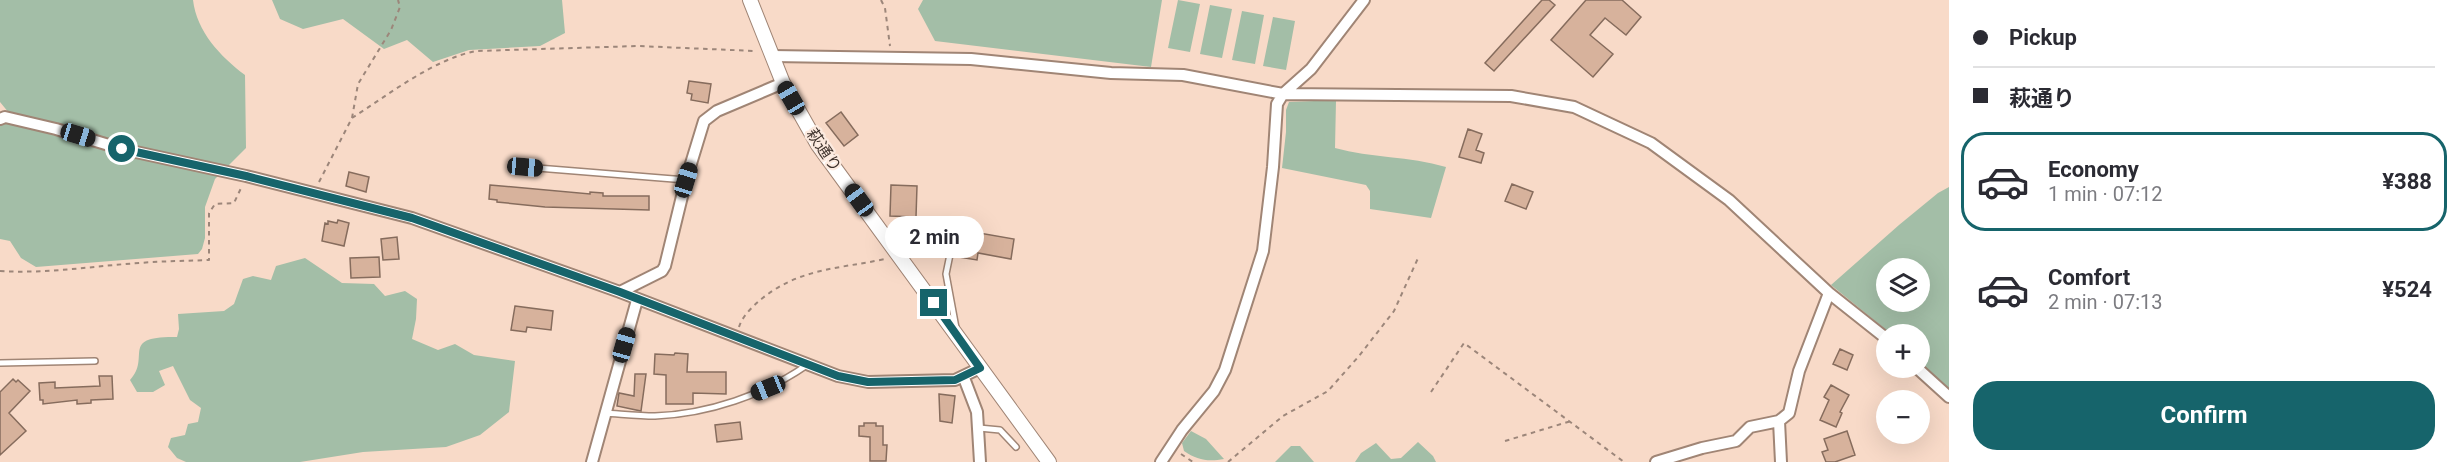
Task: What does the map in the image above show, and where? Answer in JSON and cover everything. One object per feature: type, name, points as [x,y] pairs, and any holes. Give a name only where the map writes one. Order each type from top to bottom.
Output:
[{"type":"street","name":"萩通り","points":[[750,0],[783,83],[818,145],[1049,462]]},
{"type":"street","points":[[1161,462],[1182,430],[1214,391],[1225,370],[1263,251],[1273,167],[1277,104],[1283,94],[1311,69],[1364,0]]},
{"type":"street","points":[[772,54],[971,59],[1111,73],[1183,75],[1283,94],[1511,96],[1574,107],[1651,143],[1712,187],[1829,293],[1876,330]]},
{"type":"street","points":[[620,292],[662,271],[665,266],[686,180],[704,121],[717,111],[783,83]]},
{"type":"street","points":[[0,119],[5,117],[56,129],[122,149],[246,176],[412,218],[620,292],[838,376],[868,382],[955,380],[964,378],[980,368]]},
{"type":"street","points":[[1656,462],[1701,448],[1736,441],[1750,427],[1779,421],[1789,413],[1799,371],[1829,293]]},
{"type":"street","points":[[592,462],[637,300]]},
{"type":"street","points":[[964,378],[973,397],[979,428],[980,462]]},
{"type":"street","points":[[1928,378],[1949,397]]},
{"type":"street","points":[[1779,421],[1781,462]]},
{"type":"lane","points":[[525,167],[686,180]]},
{"type":"lane","points":[[954,236],[946,274],[957,335]]},
{"type":"lane","points":[[0,363],[95,361]]},
{"type":"lane","points":[[604,413],[656,416],[719,405],[784,382],[808,364]]},
{"type":"lane","points":[[979,428],[1000,430],[1016,447]]},
{"type":"path","points":[[314,193],[352,118],[358,84],[391,30],[399,7],[398,0]]},
{"type":"path","points":[[881,0],[885,8],[891,44],[890,58]]},
{"type":"path","points":[[352,118],[428,71],[465,53],[476,51],[638,46],[772,54]]},
{"type":"path","points":[[0,271],[23,272],[209,260],[209,213],[215,204],[234,203],[246,176]]},
{"type":"path","points":[[737,338],[741,322],[753,306],[776,287],[817,271],[899,256]]},
{"type":"path","points":[[1228,462],[1283,417],[1328,391],[1394,312],[1419,256]]},
{"type":"path","points":[[1431,392],[1464,343],[1572,421],[1623,462]]},
{"type":"path","points":[[1504,441],[1572,421]]},
{"type":"path","points":[[1173,446],[1193,462]]},
{"type":"green space","points":[[0,0],[193,0],[199,23],[211,42],[245,75],[246,148],[215,179],[205,207],[205,238],[198,254],[36,267],[21,258],[10,241],[0,239],[0,125],[6,122],[9,113],[0,102]]},
{"type":"green space","points":[[272,0],[562,0],[565,33],[540,46],[469,50],[433,62],[407,40],[384,49],[343,19],[303,29],[280,19]]},
{"type":"green space","points":[[923,0],[1162,0],[1151,67],[935,41],[918,9]]},
{"type":"green space","points":[[1178,0],[1200,4],[1190,52],[1168,48]]},
{"type":"green space","points":[[1210,5],[1232,9],[1222,58],[1200,54]]},
{"type":"green space","points":[[1242,11],[1264,15],[1255,64],[1232,60]]},
{"type":"green space","points":[[1273,17],[1295,21],[1286,70],[1263,66]]},
{"type":"green space","points":[[1336,101],[1335,148],[1446,167],[1431,218],[1370,209],[1370,191],[1366,185],[1282,168],[1286,110],[1289,102]]},
{"type":"green space","points":[[1949,187],[1949,392],[1930,374],[1930,324],[1879,324],[1831,285],[1938,193]]},
{"type":"green space","points":[[305,258],[342,283],[374,284],[385,296],[405,291],[417,299],[412,339],[438,350],[455,344],[474,355],[515,361],[509,412],[480,435],[446,447],[363,452],[300,462],[186,462],[177,458],[168,447],[171,438],[185,435],[188,424],[198,422],[201,408],[190,400],[173,366],[159,371],[165,385],[153,392],[137,392],[130,380],[136,372],[142,344],[148,340],[177,337],[178,314],[224,311],[234,304],[243,279],[253,276],[271,280],[276,266]]},
{"type":"green space","points":[[1191,431],[1206,439],[1224,459],[1203,460],[1184,451],[1182,443]]},
{"type":"green space","points":[[1418,442],[1436,462],[1355,462],[1361,453],[1376,443],[1391,459],[1401,458]]},
{"type":"green space","points":[[1291,446],[1300,446],[1314,462],[1275,462]]},
{"type":"building","points":[[1542,0],[1549,0],[1555,5],[1494,71],[1485,63]]},
{"type":"building","points":[[1586,0],[1622,0],[1641,17],[1626,35],[1605,18],[1590,35],[1613,54],[1593,77],[1551,40]]},
{"type":"building","points":[[689,81],[711,84],[708,103],[691,100],[692,94],[687,93]]},
{"type":"building","points":[[841,112],[858,135],[844,146],[826,123]]},
{"type":"building","points":[[1468,129],[1482,134],[1476,150],[1484,153],[1481,163],[1459,157]]},
{"type":"building","points":[[349,172],[369,177],[366,192],[346,186]]},
{"type":"building","points":[[1512,184],[1533,192],[1526,209],[1505,201]]},
{"type":"building","points":[[490,185],[590,194],[590,192],[603,193],[603,196],[649,196],[649,210],[545,207],[497,202],[497,200],[489,199]]},
{"type":"building","points":[[891,185],[917,186],[916,217],[890,216]]},
{"type":"building","points":[[338,220],[349,223],[344,246],[322,241],[325,223],[328,224],[328,221],[337,223]]},
{"type":"building","points":[[962,230],[1014,239],[1011,259],[978,253],[977,260],[958,257]]},
{"type":"building","points":[[397,237],[399,259],[383,260],[381,239]]},
{"type":"building","points":[[379,257],[380,277],[351,278],[350,258]]},
{"type":"building","points":[[515,306],[553,311],[551,330],[527,327],[526,332],[511,330]]},
{"type":"building","points":[[1840,349],[1853,355],[1847,370],[1833,364]]},
{"type":"building","points":[[675,353],[688,354],[687,372],[726,372],[726,394],[693,393],[693,404],[666,404],[666,375],[654,374],[655,354],[674,355]]},
{"type":"building","points":[[635,374],[646,374],[641,411],[617,406],[619,393],[634,396]]},
{"type":"building","points":[[99,376],[112,376],[113,399],[91,400],[91,403],[77,404],[77,400],[43,404],[43,400],[40,400],[39,383],[55,382],[55,388],[100,386]]},
{"type":"building","points":[[13,379],[16,382],[18,380],[30,391],[9,413],[26,431],[0,455],[0,392]]},
{"type":"building","points":[[1831,385],[1849,395],[1840,412],[1842,413],[1836,427],[1820,420],[1829,400],[1824,397]]},
{"type":"building","points":[[939,394],[955,396],[952,423],[940,421]]},
{"type":"building","points":[[740,422],[742,439],[717,442],[715,425]]},
{"type":"building","points":[[864,423],[876,423],[876,426],[883,426],[883,445],[887,445],[886,461],[870,461],[870,437],[859,436],[859,426],[864,426]]},
{"type":"building","points":[[1847,431],[1855,455],[1835,462],[1826,462],[1822,452],[1828,450],[1824,439]]},
{"type":"route","points":[[122,149],[246,176],[412,218],[620,292],[838,376],[868,382],[955,380],[964,378],[980,368],[934,303]]}]
